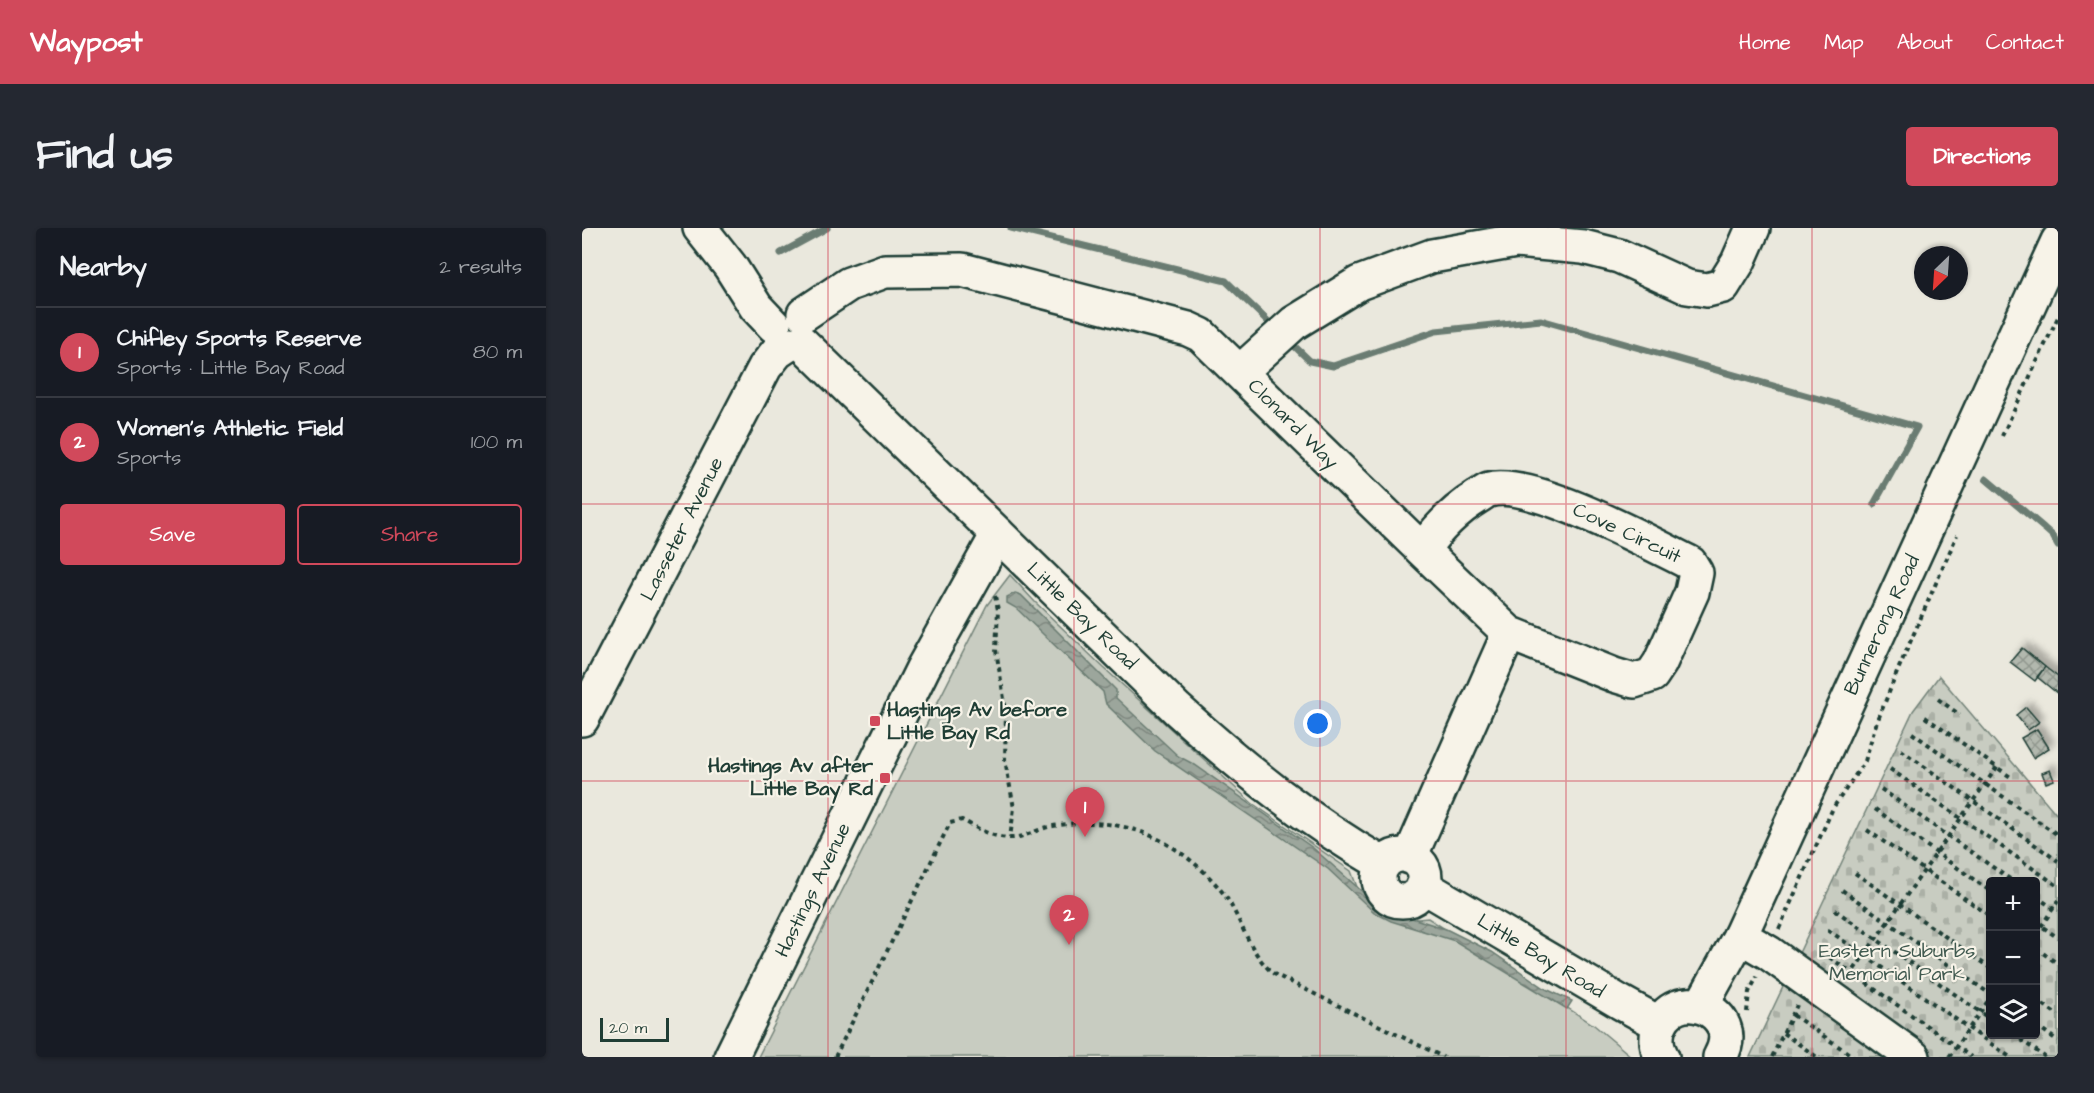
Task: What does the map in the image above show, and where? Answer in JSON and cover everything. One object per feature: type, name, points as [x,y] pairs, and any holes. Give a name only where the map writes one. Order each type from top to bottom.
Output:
[{"type":"street","name":"Little Bay Road","points":[[700,228],[730,266],[756,307],[789,328],[1177,709],[1226,754],[1319,825],[1386,868]]},
{"type":"street","name":"Little Bay Road","points":[[724,228],[756,278],[773,295],[789,328]]},
{"type":"street","points":[[1240,372],[1283,334],[1359,283],[1432,256],[1516,234],[1619,256],[1687,287],[1707,291],[1723,286],[1738,262],[1753,228]]},
{"type":"street","name":"Bunnerong Road","points":[[1701,1006],[1740,936],[2058,241]]},
{"type":"street","name":"Clonard Way","points":[[789,328],[849,284],[885,271],[962,270],[1188,329],[1201,335],[1509,633]]},
{"type":"street","name":"Lasseter Avenue","points":[[582,689],[760,350],[789,328]]},
{"type":"street","name":"Lasseter Avenue","points":[[582,719],[765,367],[777,352],[789,328]]},
{"type":"street","name":"Cove Circuit","points":[[1422,550],[1437,528],[1459,508],[1490,490],[1516,489],[1564,504],[1615,526],[1690,563],[1696,573],[1692,592],[1660,663],[1652,675],[1634,681],[1509,633]]},
{"type":"street","name":"Hastings Avenue","points":[[731,1057],[923,668],[998,534]]},
{"type":"street","points":[[1386,868],[1509,633]]},
{"type":"street","points":[[1386,868],[1421,866],[1425,879],[1420,899]]},
{"type":"street","name":"Little Bay Road","points":[[1420,899],[1660,1024]]},
{"type":"street","points":[[1740,936],[1769,953],[1913,1057]]},
{"type":"street","points":[[1662,1057],[1657,1043],[1660,1024],[1673,1010],[1691,1004],[1701,1006],[1719,1018],[1726,1040],[1720,1057]]},
{"type":"path","points":[[1999,442],[2058,317]]},
{"type":"path","points":[[1749,1020],[1747,1012],[1749,992],[1769,953],[1833,808],[1865,761],[1875,728],[1898,670],[1960,527]]},
{"type":"path","points":[[995,591],[998,610],[996,650],[1006,711],[1005,760],[1014,808],[1010,838]]},
{"type":"path","points":[[1938,699],[1960,715]]},
{"type":"path","points":[[1925,717],[2012,778]]},
{"type":"path","points":[[1912,734],[2058,835]]},
{"type":"path","points":[[1901,750],[2058,861]]},
{"type":"path","points":[[1847,981],[1997,767]]},
{"type":"path","points":[[1890,769],[2058,886]]},
{"type":"path","points":[[1881,789],[2007,877]]},
{"type":"path","points":[[1875,809],[1986,888]]},
{"type":"path","points":[[835,1057],[950,823],[962,820],[986,833],[1010,838],[1047,827],[1092,822],[1127,828],[1163,842],[1199,868],[1220,890],[1261,962],[1274,974],[1443,1057]]},
{"type":"path","points":[[1867,830],[1986,913]]},
{"type":"path","points":[[1386,868],[1375,897],[1399,910],[1420,899]]},
{"type":"path","points":[[1855,873],[1986,965]]},
{"type":"path","points":[[1842,890],[1986,993]]},
{"type":"path","points":[[2040,899],[2058,912]]},
{"type":"path","points":[[2038,931],[2058,901]]},
{"type":"path","points":[[1835,910],[1986,1016]]},
{"type":"path","points":[[2041,926],[2058,938]]},
{"type":"path","points":[[1828,930],[2010,1057]]},
{"type":"path","points":[[2040,951],[2058,964]]},
{"type":"path","points":[[1822,952],[1971,1057]]},
{"type":"path","points":[[2040,1002],[2058,1015]]},
{"type":"path","points":[[1949,1057],[1986,1003]]},
{"type":"path","points":[[1792,1014],[1854,1057]]},
{"type":"path","points":[[2040,1028],[2058,1041]]},
{"type":"path","points":[[1783,1033],[1817,1057]]},
{"type":"path","points":[[2019,1039],[2045,1057]]},
{"type":"path","points":[[1774,1053],[1780,1057]]},
{"type":"green space","points":[[1010,575],[1104,668],[1252,803],[1351,871],[1360,895],[1397,921],[1428,918],[1594,1025],[1632,1057],[758,1057],[987,605]]},
{"type":"green space","name":"Eastern Suburbs Memorial Park","points":[[1939,676],[2058,816],[2058,1057],[1750,1057],[1913,711]]},
{"type":"water","points":[[1015,593],[1021,595],[1116,690],[1116,698],[1178,756],[1195,765],[1313,848],[1381,908],[1446,929],[1492,952],[1546,989],[1572,1001],[1567,1009],[1455,941],[1391,921],[1375,913],[1328,869],[1155,751],[1106,704],[1103,692],[1016,608],[1007,603],[1007,597]]},
{"type":"building","points":[[2022,648],[2045,667],[2035,681],[2010,662]]},
{"type":"building","points":[[2045,667],[2058,677],[2058,694],[2037,677]]},
{"type":"building","points":[[2026,707],[2039,722],[2028,730],[2016,715]]},
{"type":"building","points":[[2037,729],[2049,748],[2033,758],[2021,738]]},
{"type":"building","points":[[2050,770],[2054,780],[2046,783],[2042,773]]},
{"type":"waterway","points":[[781,253],[827,228]]},
{"type":"waterway","points":[[1011,228],[1226,281],[1276,329]]},
{"type":"waterway","points":[[1289,341],[1310,361],[1333,366],[1436,331],[1541,320],[1917,427],[1874,504]]},
{"type":"waterway","points":[[1986,479],[2053,536],[2058,545]]},
{"type":"place","name":"Hastings Av before Little Bay Rd","points":[[875,721]]},
{"type":"place","name":"Hastings Av after Little Bay Rd","points":[[885,778]]},
{"type":"place","name":"Chifley Sports Reserve","points":[[1085,837]]},
{"type":"place","name":"Women's Athletic Field","points":[[1069,945]]}]
